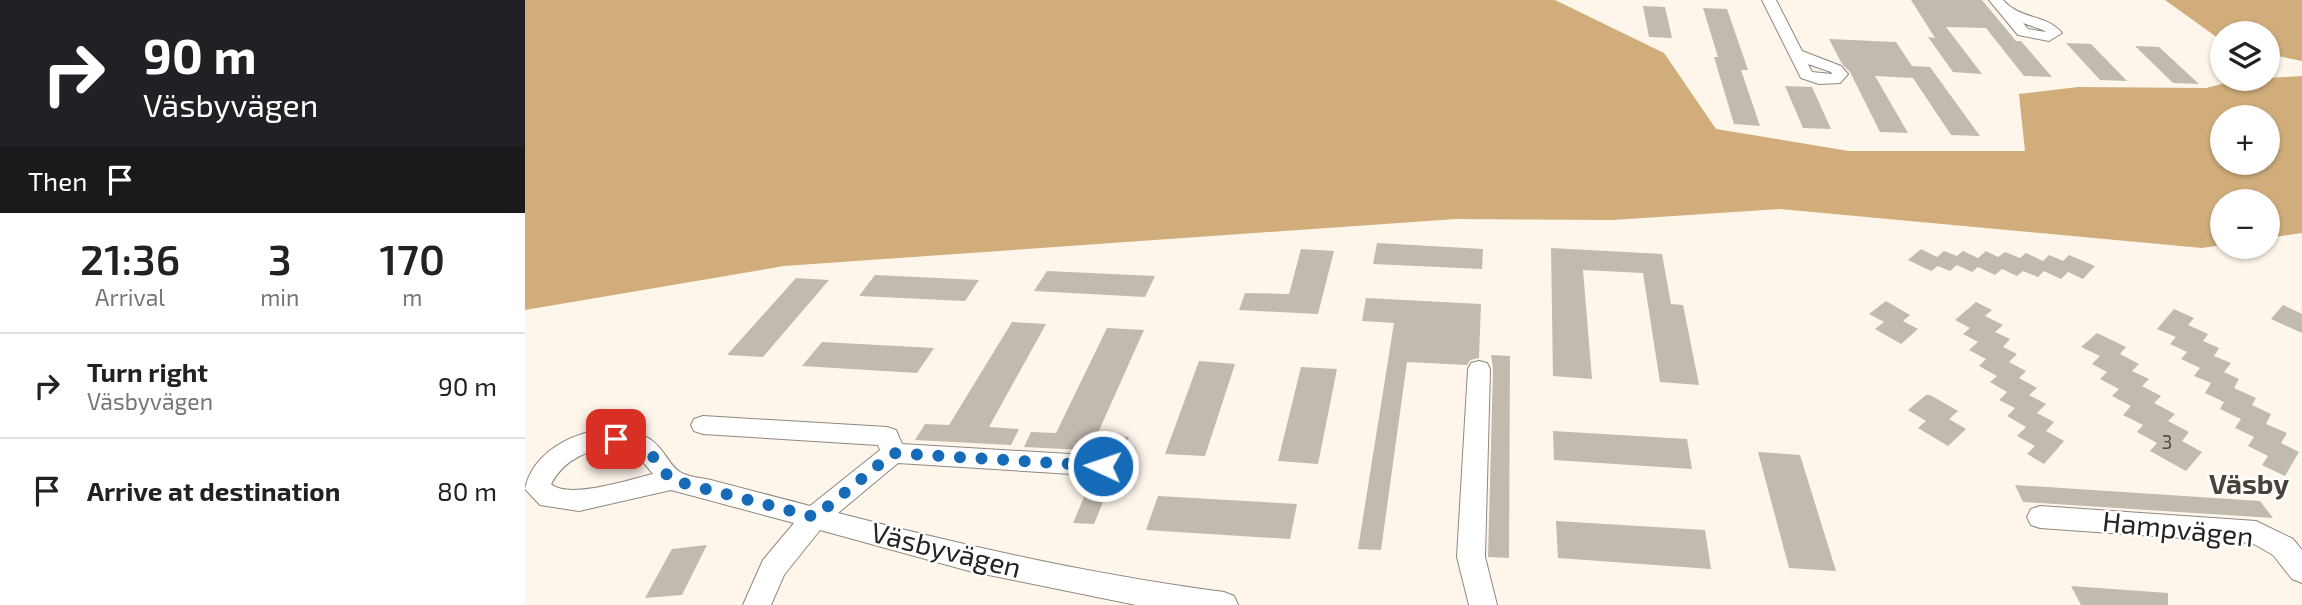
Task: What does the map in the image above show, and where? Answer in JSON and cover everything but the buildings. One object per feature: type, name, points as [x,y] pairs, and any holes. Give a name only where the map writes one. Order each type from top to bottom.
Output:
[{"type":"street","points":[[1769,0],[1796,54]]},
{"type":"street","points":[[1996,0],[2008,14]]},
{"type":"street","points":[[1479,369],[1471,557],[1483,605]]},
{"type":"street","points":[[703,425],[887,436],[893,453]]},
{"type":"street","points":[[757,605],[773,568],[815,517],[893,453],[1103,466]]},
{"type":"street","name":"Väsbyvägen","points":[[671,480],[969,559],[1142,599],[1224,605]]},
{"type":"street","name":"Hampvägen","points":[[2040,517],[2256,532],[2283,547],[2302,571]]},
{"type":"shaded area","points":[[525,0],[1555,0],[1664,53],[1716,129],[1849,151],[2025,151],[2019,94],[2078,87],[2210,87],[2210,91],[2280,91],[2280,77],[2302,76],[2302,233],[2280,236],[2280,189],[2210,189],[2210,247],[2202,248],[1780,209],[1613,220],[1456,219],[784,266],[525,310]]},
{"type":"shaded area","points":[[2165,0],[2302,0],[2302,61],[2280,56],[2280,21],[2210,21],[2210,32]]},
{"type":"district","name":"Väsby","points":[[2249,484]]},
{"type":"route","points":[[616,439],[630,441],[647,449],[671,480],[815,517],[893,453],[1103,466]]}]
